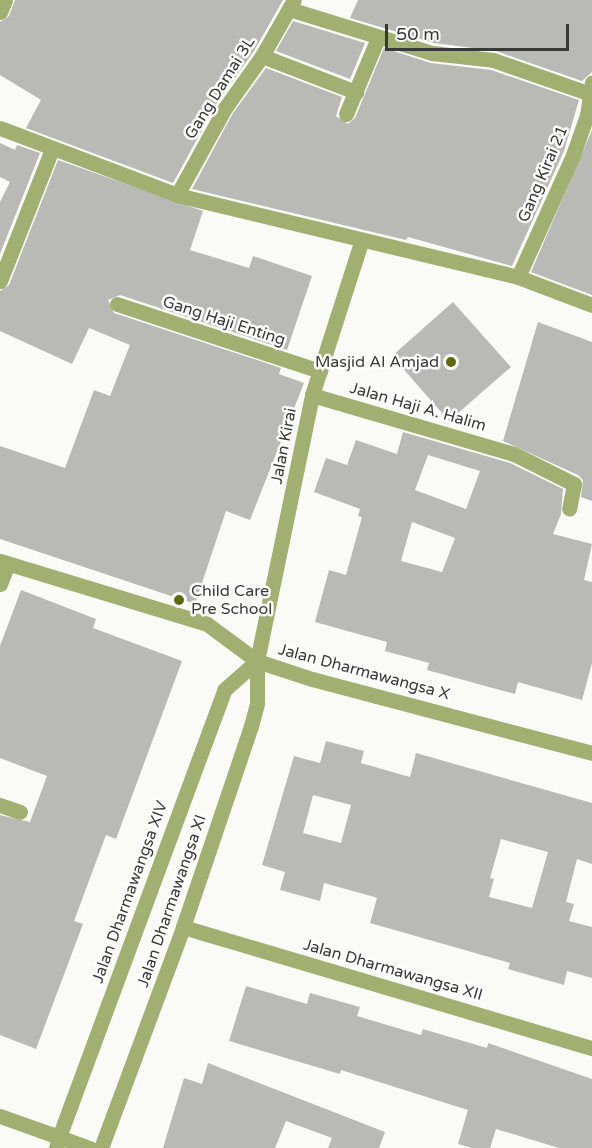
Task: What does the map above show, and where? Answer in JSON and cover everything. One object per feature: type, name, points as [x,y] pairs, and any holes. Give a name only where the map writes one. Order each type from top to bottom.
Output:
[{"type":"street","points":[[0,12],[5,0]]},
{"type":"street","points":[[291,5],[378,38],[432,53],[493,60],[590,87]]},
{"type":"street","name":"Gang Damai 3L","points":[[177,195],[225,108],[262,56],[291,5]]},
{"type":"street","points":[[346,114],[378,38]]},
{"type":"street","points":[[262,56],[356,92]]},
{"type":"street","name":"Gang Kirai 21","points":[[518,277],[573,155],[587,115],[590,87]]},
{"type":"street","points":[[0,128],[177,195],[361,242],[518,277],[592,305]]},
{"type":"street","points":[[0,281],[52,149]]},
{"type":"street","name":"Jalan Kirai","points":[[257,661],[312,395],[361,242]]},
{"type":"street","name":"Gang Haji Enting","points":[[117,304],[320,371]]},
{"type":"street","name":"Jalan Haji A. Halim","points":[[312,395],[514,454],[574,484],[569,510]]},
{"type":"street","points":[[0,584],[4,562]]},
{"type":"street","name":"Jalan Dharmawangsa X","points":[[4,562],[207,624],[257,661],[592,753]]},
{"type":"street","name":"Jalan Dharmawangsa XI","points":[[101,1148],[183,927],[251,726],[257,702],[257,661]]},
{"type":"street","name":"Jalan Dharmawangsa XIV","points":[[57,1143],[224,690],[257,661]]},
{"type":"street","points":[[0,805],[20,812]]},
{"type":"street","name":"Jalan Dharmawangsa XII","points":[[183,927],[592,1047]]},
{"type":"street","points":[[0,1116],[57,1143],[90,1148]]},
{"type":"building","points":[[15,0],[283,0],[254,51],[217,103],[173,183],[26,128],[41,100],[0,75],[0,22],[9,16]]},
{"type":"building","points":[[358,0],[592,0],[592,72],[582,81],[496,51],[434,43],[350,18]]},
{"type":"building","points":[[293,21],[365,43],[350,79],[276,51]]},
{"type":"building","points":[[384,48],[431,63],[491,70],[579,100],[564,151],[512,266],[408,237],[406,240],[192,189],[233,113],[266,68],[342,97],[336,116],[348,124],[355,118]]},
{"type":"building","points":[[592,130],[592,295],[531,272]]},
{"type":"building","points":[[0,143],[15,150],[17,145],[40,153],[0,254],[0,202],[10,182],[0,177]]},
{"type":"building","points":[[58,160],[203,211],[190,250],[249,268],[253,256],[312,276],[287,350],[120,295],[108,300],[114,313],[281,368],[279,374],[304,383],[250,520],[226,511],[195,604],[0,539],[0,446],[65,468],[94,390],[110,396],[130,345],[89,328],[72,364],[0,331],[0,291],[9,285]]},
{"type":"building","name":"Masjid Al Amjad","points":[[453,302],[511,367],[449,421],[392,356]]},
{"type":"building","points":[[538,322],[592,342],[592,501],[581,497],[583,480],[578,475],[503,441]]},
{"type":"building","points":[[403,432],[510,463],[563,489],[561,514],[553,534],[592,544],[584,580],[592,582],[592,663],[582,700],[518,682],[515,694],[427,670],[429,663],[385,651],[387,642],[315,622],[329,570],[346,575],[362,517],[358,516],[360,509],[314,492],[326,458],[347,465],[356,440],[397,454]],"holes":[[[428,455],[480,471],[466,509],[415,490]],[[412,522],[455,538],[442,572],[401,561]]]},
{"type":"building","points":[[21,590],[96,619],[93,628],[182,661],[116,839],[106,835],[74,921],[83,924],[36,1049],[0,1035],[0,815],[30,822],[47,776],[0,758],[0,646]]},
{"type":"building","points":[[326,741],[364,751],[361,763],[410,777],[416,753],[592,803],[592,864],[577,859],[566,902],[574,904],[569,921],[592,927],[592,978],[567,971],[564,985],[508,969],[510,963],[370,923],[377,898],[371,896],[324,883],[320,901],[280,890],[285,872],[262,865],[294,756],[320,763]],"holes":[[[313,795],[351,805],[341,843],[303,833]],[[501,839],[548,852],[532,908],[489,897],[494,879],[490,878]]]},
{"type":"building","points":[[246,986],[307,1004],[310,993],[360,1007],[357,1016],[421,1035],[423,1029],[487,1048],[488,1043],[592,1079],[592,1148],[559,1148],[496,1129],[490,1148],[472,1148],[458,1144],[468,1110],[341,1070],[340,1074],[229,1041]]},
{"type":"building","points":[[208,1063],[385,1132],[379,1148],[328,1148],[332,1138],[286,1121],[275,1148],[163,1148],[184,1078],[202,1084]]},
{"type":"place","name":"Masjid Al Amjad","points":[[451,362]]},
{"type":"place","name":"Child Care Pre School","points":[[179,600]]}]
